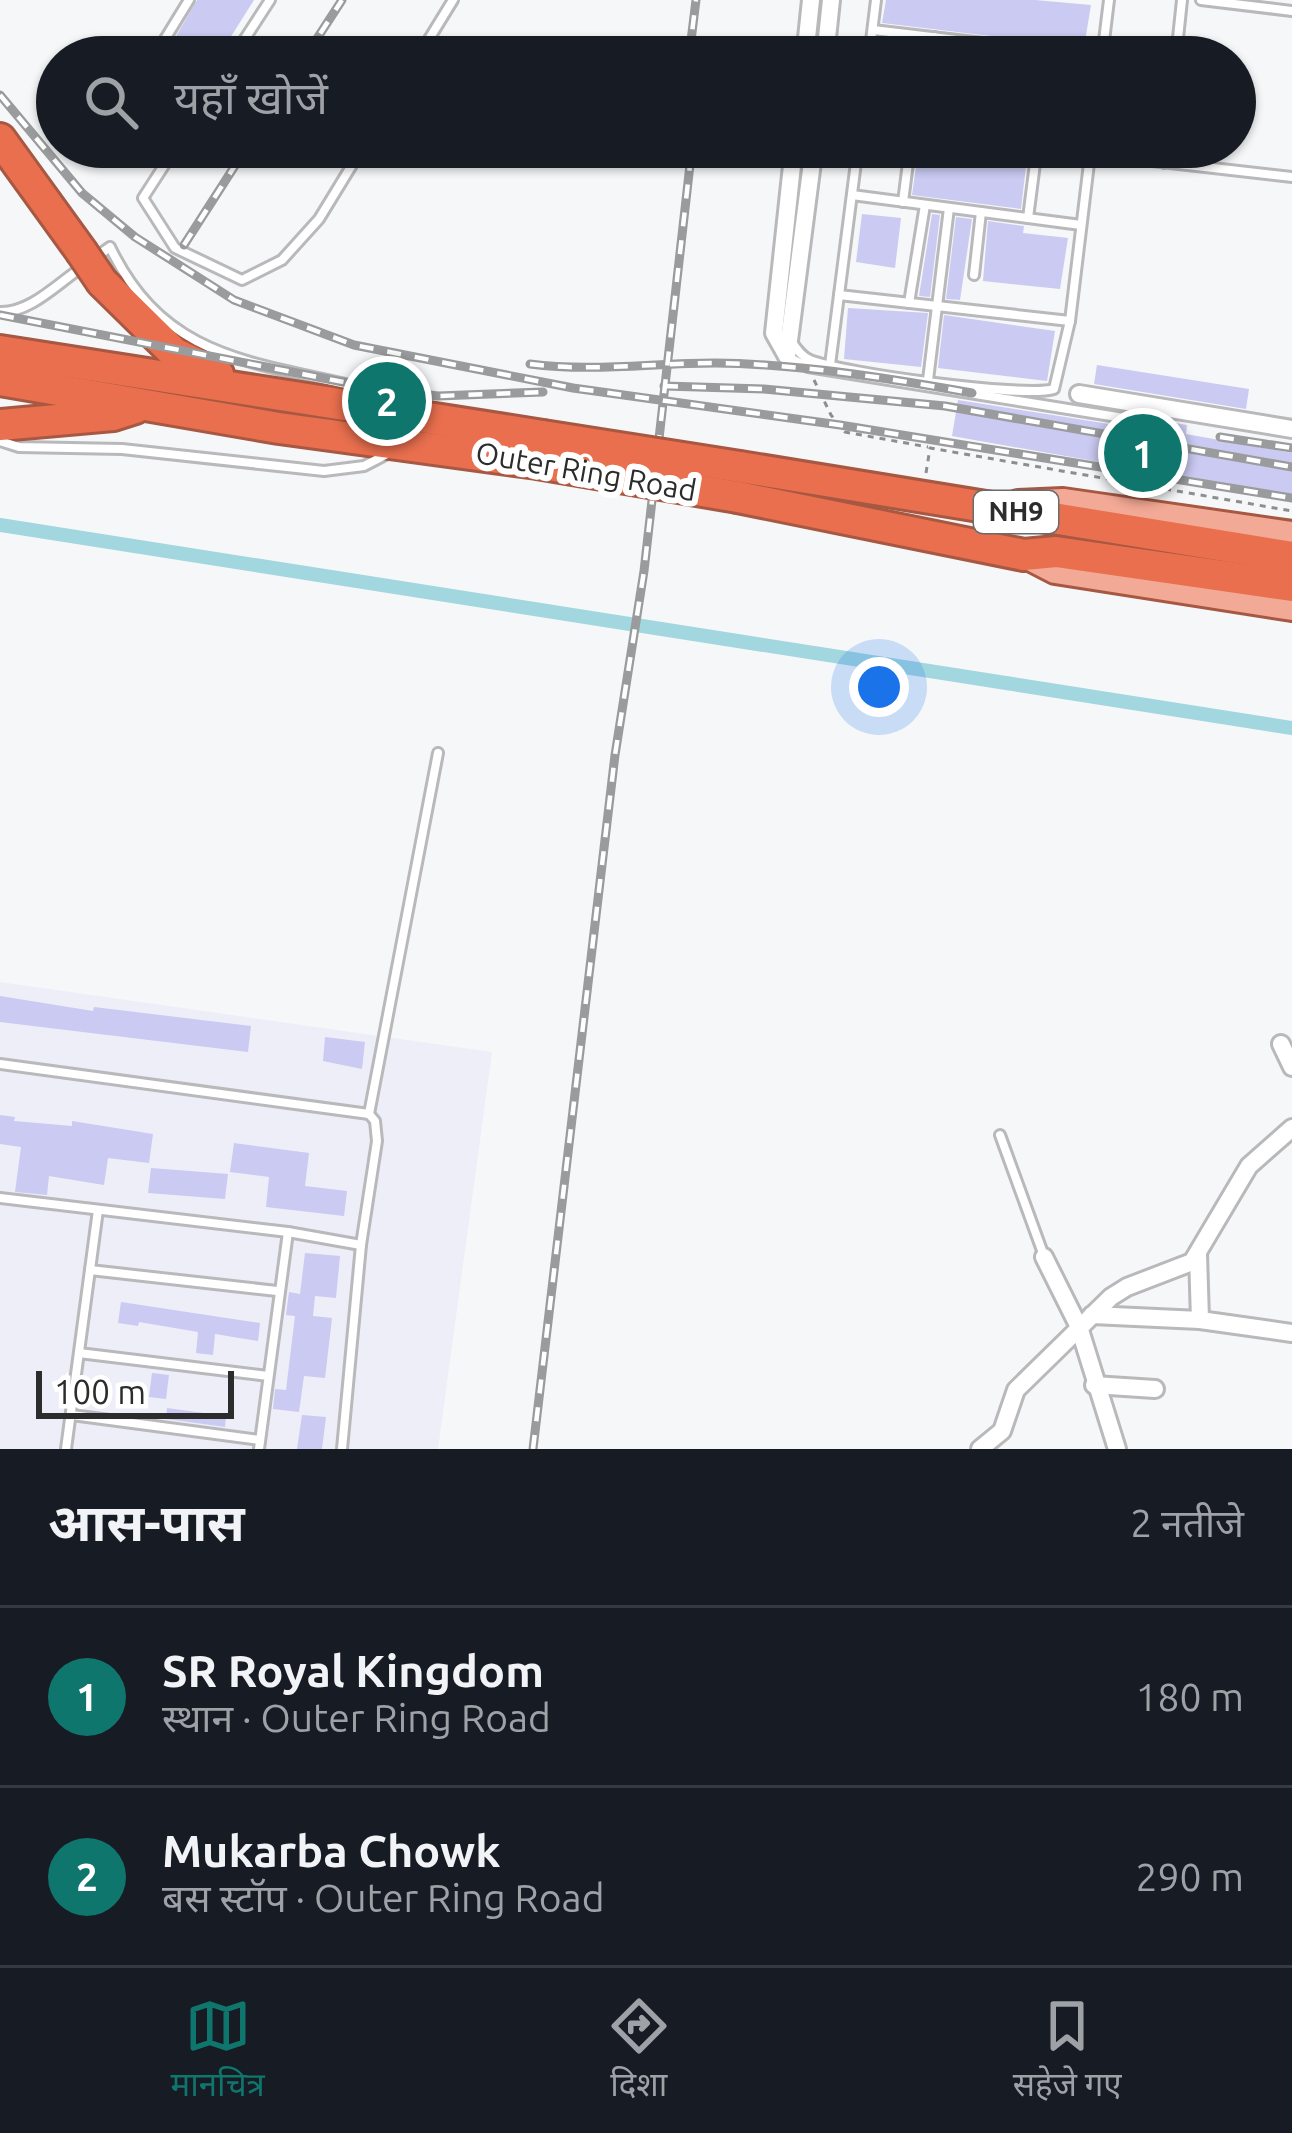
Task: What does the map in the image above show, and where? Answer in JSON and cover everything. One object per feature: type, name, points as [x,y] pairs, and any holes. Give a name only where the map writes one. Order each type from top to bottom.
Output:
[{"type":"highway","points":[[0,139],[102,282],[174,353],[256,392]]},
{"type":"highway","points":[[0,351],[42,372]]},
{"type":"highway","points":[[0,380],[42,372]]},
{"type":"highway","name":"Outer Ring Road","points":[[42,372],[353,404],[540,449],[739,482],[973,505],[1292,557]]},
{"type":"highway","name":"Outer Ring Road","points":[[42,372],[146,404],[279,428],[407,442],[540,449]]},
{"type":"highway","points":[[0,425],[113,415],[146,404]]},
{"type":"highway","name":"Outer Ring Road","points":[[739,482],[1024,555],[1056,552],[1292,586]]},
{"type":"main road","name":"Outer Ring Road","points":[[973,505],[1063,502],[1292,534]]},
{"type":"main road","name":"Outer Ring Road","points":[[1024,555],[1055,571],[1292,608]]},
{"type":"street","points":[[808,36],[812,0]]},
{"type":"street","points":[[827,36],[831,0]]},
{"type":"street","points":[[784,343],[793,168]]},
{"type":"street","points":[[784,343],[811,168]]},
{"type":"street","points":[[1079,394],[1292,429]]},
{"type":"street","points":[[1281,1044],[1292,1067]]},
{"type":"street","points":[[980,1449],[1002,1431],[1016,1390],[1086,1321],[1127,1287],[1186,1267],[1198,1255],[1250,1166],[1292,1128]]},
{"type":"street","points":[[1198,1255],[1200,1320]]},
{"type":"street","points":[[1044,1257],[1086,1321],[1094,1384],[1117,1449]]},
{"type":"street","points":[[1086,1321],[1200,1320],[1292,1333]]},
{"type":"street","points":[[1094,1384],[1155,1388]]},
{"type":"lane","points":[[167,36],[190,0]]},
{"type":"lane","points":[[247,36],[270,0]]},
{"type":"lane","points":[[431,36],[453,0]]},
{"type":"lane","points":[[871,36],[876,0]]},
{"type":"lane","points":[[1104,36],[1109,0]]},
{"type":"lane","points":[[1178,36],[1182,0]]},
{"type":"lane","points":[[1201,0],[1292,11]]},
{"type":"lane","points":[[872,29],[926,36]]},
{"type":"lane","points":[[162,168],[143,198],[175,248],[242,280],[282,260],[320,219],[350,168]]},
{"type":"lane","points":[[830,365],[855,168]]},
{"type":"lane","points":[[903,202],[907,168]]},
{"type":"lane","points":[[1028,218],[1032,168]]},
{"type":"lane","points":[[784,343],[806,359],[830,365],[1048,392],[1057,385],[1070,321],[1088,168]]},
{"type":"lane","points":[[1210,168],[1292,177]]},
{"type":"lane","points":[[852,195],[1082,225]]},
{"type":"lane","points":[[909,303],[925,205]]},
{"type":"lane","points":[[928,380],[949,208]]},
{"type":"lane","points":[[974,275],[981,212]]},
{"type":"lane","points":[[0,312],[14,313],[29,305],[110,247],[128,281],[167,322],[199,346],[354,386],[353,404]]},
{"type":"lane","points":[[839,295],[1070,321]]},
{"type":"lane","points":[[784,343],[808,367],[1142,421]]},
{"type":"lane","points":[[0,441],[19,447],[122,449],[324,471],[364,466],[407,442]]},
{"type":"lane","points":[[342,1449],[377,1131],[369,1114],[439,753]]},
{"type":"lane","points":[[0,1064],[369,1114]]},
{"type":"lane","points":[[1000,1135],[1044,1257]]},
{"type":"lane","points":[[0,1198],[361,1245]]},
{"type":"lane","points":[[66,1449],[98,1210]]},
{"type":"lane","points":[[71,1415],[260,1445],[288,1232]]},
{"type":"lane","points":[[90,1270],[277,1291]]},
{"type":"lane","points":[[79,1353],[268,1376]]},
{"type":"path","points":[[808,367],[844,432],[1292,511]]},
{"type":"path","points":[[925,484],[930,448]]},
{"type":"shaded area","points":[[0,982],[492,1052],[438,1449],[0,1449]]},
{"type":"building","points":[[197,0],[254,0],[231,36],[176,36]]},
{"type":"building","points":[[886,0],[1035,0],[1091,5],[1086,36],[991,36],[882,23]]},
{"type":"building","points":[[916,168],[1026,168],[1021,209],[912,195]]},
{"type":"building","points":[[862,214],[901,218],[895,268],[856,262]]},
{"type":"building","points":[[932,214],[940,215],[930,297],[919,296]]},
{"type":"building","points":[[956,217],[972,219],[960,300],[946,299]]},
{"type":"building","points":[[988,221],[1024,226],[1023,233],[1068,238],[1060,289],[983,281]]},
{"type":"building","points":[[848,308],[928,313],[921,367],[844,359]]},
{"type":"building","points":[[944,315],[1055,331],[1047,381],[938,368]]},
{"type":"building","points":[[1097,365],[1249,389],[1246,409],[1094,384]]},
{"type":"building","points":[[958,400],[1141,429],[1150,428],[1151,419],[1187,425],[1186,434],[1292,453],[1292,496],[952,436]]},
{"type":"building","points":[[0,996],[93,1011],[94,1007],[251,1026],[248,1052],[0,1022]]},
{"type":"building","points":[[325,1037],[365,1042],[362,1069],[323,1061]]},
{"type":"building","points":[[0,1115],[15,1117],[14,1121],[72,1126],[72,1121],[153,1134],[149,1163],[108,1158],[104,1185],[49,1176],[47,1195],[15,1192],[21,1147],[0,1144]]},
{"type":"building","points":[[234,1143],[309,1153],[305,1186],[347,1191],[344,1216],[266,1207],[269,1177],[230,1172]]},
{"type":"building","points":[[151,1168],[228,1174],[225,1199],[148,1193]]},
{"type":"building","points":[[305,1253],[340,1256],[336,1298],[315,1296],[313,1316],[332,1318],[325,1378],[304,1376],[299,1412],[273,1409],[275,1389],[286,1390],[295,1316],[286,1315],[289,1292],[300,1294]]},
{"type":"building","points":[[121,1302],[260,1323],[258,1341],[215,1334],[213,1355],[196,1353],[198,1332],[118,1323]]},
{"type":"building","points":[[152,1373],[169,1375],[166,1399],[149,1397]]},
{"type":"building","points":[[167,1408],[226,1416],[225,1427],[166,1419]]},
{"type":"building","points":[[302,1415],[326,1417],[322,1449],[297,1449]]},
{"type":"waterway","points":[[0,525],[1292,728]]},
{"type":"railway","points":[[319,36],[342,0]]},
{"type":"railway","points":[[692,36],[696,0]]},
{"type":"railway","points":[[0,95],[36,138]]},
{"type":"railway","points":[[61,168],[82,193],[135,237],[234,300],[354,345],[573,388],[840,425],[1292,498]]},
{"type":"railway","points":[[184,245],[234,168]]},
{"type":"railway","points":[[533,1449],[615,755],[644,571],[690,168]]},
{"type":"railway","points":[[0,315],[374,388],[438,396],[543,392]]},
{"type":"railway","points":[[530,364],[779,366],[972,393]]},
{"type":"railway","points":[[664,386],[764,389],[945,406],[1292,467]]},
{"type":"railway","points":[[1220,437],[1292,448]]},
{"type":"place","name":"Mukarba Chowk","points":[[387,401]]},
{"type":"place","name":"SR Royal Kingdom","points":[[1143,453]]}]
